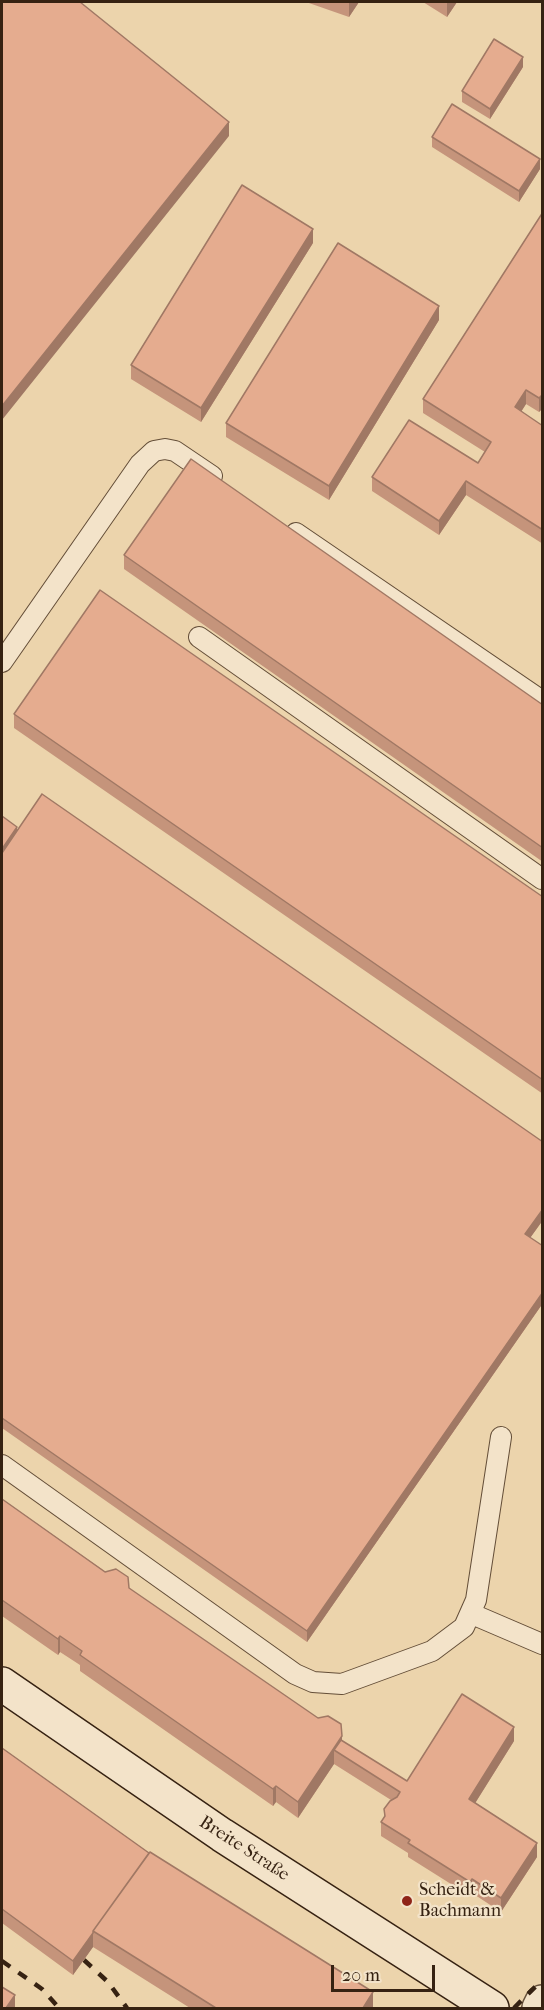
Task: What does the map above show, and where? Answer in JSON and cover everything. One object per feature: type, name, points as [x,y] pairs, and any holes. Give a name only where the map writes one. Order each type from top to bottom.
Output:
[{"type":"main road","name":"Breite Straße","points":[[2,1684],[222,1836],[492,2008]]},
{"type":"main road","points":[[539,2008],[543,2002]]},
{"type":"lane","points":[[2,662],[140,464],[154,451],[165,449],[175,451],[223,484]]},
{"type":"lane","points":[[281,523],[543,701]]},
{"type":"lane","points":[[200,637],[543,879]]},
{"type":"lane","points":[[2,1465],[295,1674],[313,1682],[342,1684],[432,1651],[464,1627],[476,1600],[501,1437]]},
{"type":"lane","points":[[471,1614],[543,1644]]},
{"type":"building","points":[[2,2],[80,2],[229,122],[2,406]]},
{"type":"building","points":[[494,39],[523,57],[490,109],[462,91]]},
{"type":"building","points":[[452,104],[540,159],[519,191],[432,137]]},
{"type":"building","points":[[242,185],[313,229],[201,408],[131,365]]},
{"type":"building","points":[[543,212],[543,394],[539,398],[526,390],[515,407],[543,426],[543,530],[466,481],[439,521],[372,477],[409,420],[478,463],[491,442],[423,399]]},
{"type":"building","points":[[338,243],[439,306],[329,486],[226,423]]},
{"type":"building","points":[[191,459],[543,705],[543,848],[124,555]]},
{"type":"building","points":[[100,590],[543,897],[543,1080],[14,714]]},
{"type":"building","points":[[42,794],[543,1142],[543,1209],[525,1234],[543,1246],[543,1292],[307,1631],[2,1418],[2,853]]},
{"type":"building","points":[[2,816],[17,827],[2,849]]},
{"type":"building","points":[[2,1499],[105,1572],[116,1569],[128,1577],[129,1588],[318,1718],[328,1716],[341,1724],[342,1736],[298,1802],[276,1786],[273,1789],[80,1655],[82,1651],[60,1636],[58,1639],[2,1600]]},
{"type":"building","points":[[462,1694],[514,1727],[469,1799],[537,1843],[501,1898],[472,1879],[470,1882],[408,1843],[410,1840],[381,1822],[385,1816],[384,1809],[400,1792],[334,1750],[341,1740],[407,1781]]},
{"type":"building","points":[[2,1748],[149,1853],[73,1961],[2,1909]]},
{"type":"building","points":[[150,1852],[373,1992],[363,2008],[216,2008],[93,1931]]},
{"type":"building","points":[[2,1987],[15,1995],[6,2008],[2,2008]]},
{"type":"railway","points":[[84,1960],[108,1982],[127,2008]]},
{"type":"railway","points":[[2,1961],[42,1989],[59,2008]]},
{"type":"railway","points":[[514,2008],[542,1980]]},
{"type":"place","name":"Scheidt & Bachmann","points":[[407,1901]]}]
